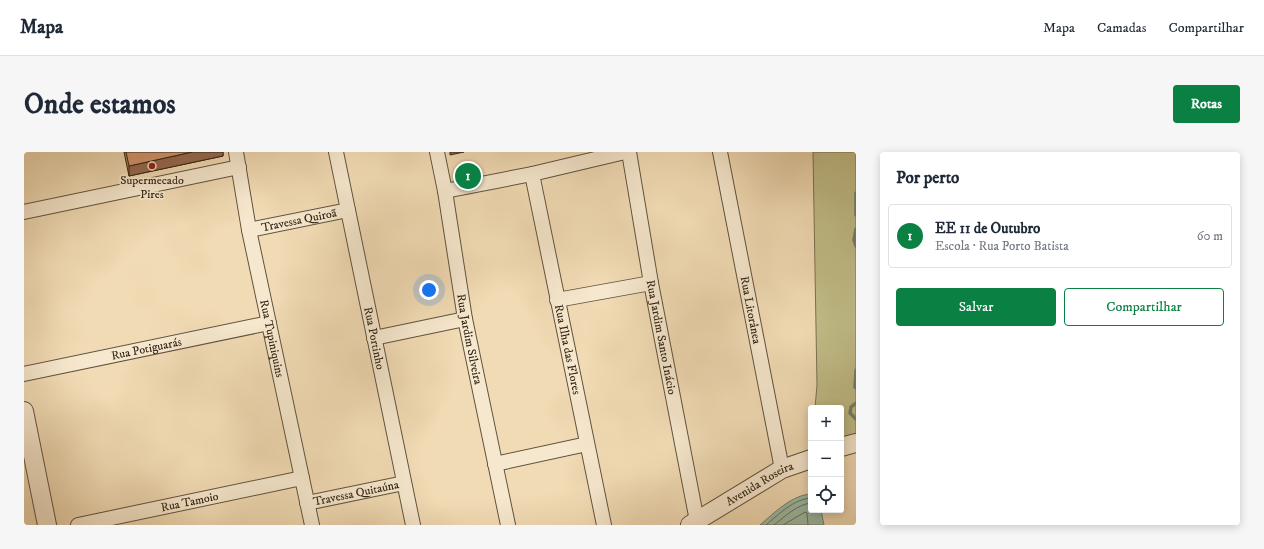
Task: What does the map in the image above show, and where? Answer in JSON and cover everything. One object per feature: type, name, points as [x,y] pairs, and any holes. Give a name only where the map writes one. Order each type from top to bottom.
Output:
[{"type":"street","name":"Rua Tupiniquins","points":[[236,152],[249,230],[312,525]]},
{"type":"street","name":"Rua Portinho","points":[[336,152],[413,525]]},
{"type":"street","name":"Rua Jardim Silveira","points":[[437,152],[446,191],[465,319],[508,525]]},
{"type":"street","points":[[446,191],[532,174],[625,152]]},
{"type":"street","name":"Rua Jardim Santo Inácio","points":[[629,152],[694,523]]},
{"type":"street","name":"Rua Litorânea","points":[[720,152],[782,469]]},
{"type":"street","points":[[24,212],[239,167]]},
{"type":"street","name":"Rua Ilha das Flores","points":[[532,174],[604,525]]},
{"type":"street","name":"Travessa Quiroã","points":[[249,230],[348,210]]},
{"type":"street","points":[[558,300],[651,282]]},
{"type":"street","points":[[374,338],[465,319]]},
{"type":"street","name":"Rua Potiguarás","points":[[24,374],[269,323]]},
{"type":"street","points":[[24,411],[47,525]]},
{"type":"street","points":[[495,464],[587,444]]},
{"type":"street","name":"Avenida Roseira","points":[[694,523],[782,469],[808,460]]},
{"type":"street","name":"Rua Tamoio","points":[[78,525],[302,478]]},
{"type":"street","name":"Travessa Quitaúna","points":[[307,503],[404,483]]},
{"type":"shaded area","points":[[813,152],[856,152],[856,442],[844,446],[844,405],[815,405],[817,385]]},
{"type":"water","points":[[808,494],[808,513],[822,513],[824,525],[760,525],[790,501]]},
{"type":"building","points":[[126,152],[192,152],[129,166]]},
{"type":"waterway","points":[[856,193],[856,215]]},
{"type":"waterway","points":[[856,229],[854,240],[856,246]]},
{"type":"waterway","points":[[856,370],[856,388]]},
{"type":"waterway","points":[[856,403],[851,407],[850,413],[856,419]]},
{"type":"place","name":"Supermecado Pires","points":[[152,166]]},
{"type":"place","name":"EE 11 de Outubro","points":[[468,176]]}]
